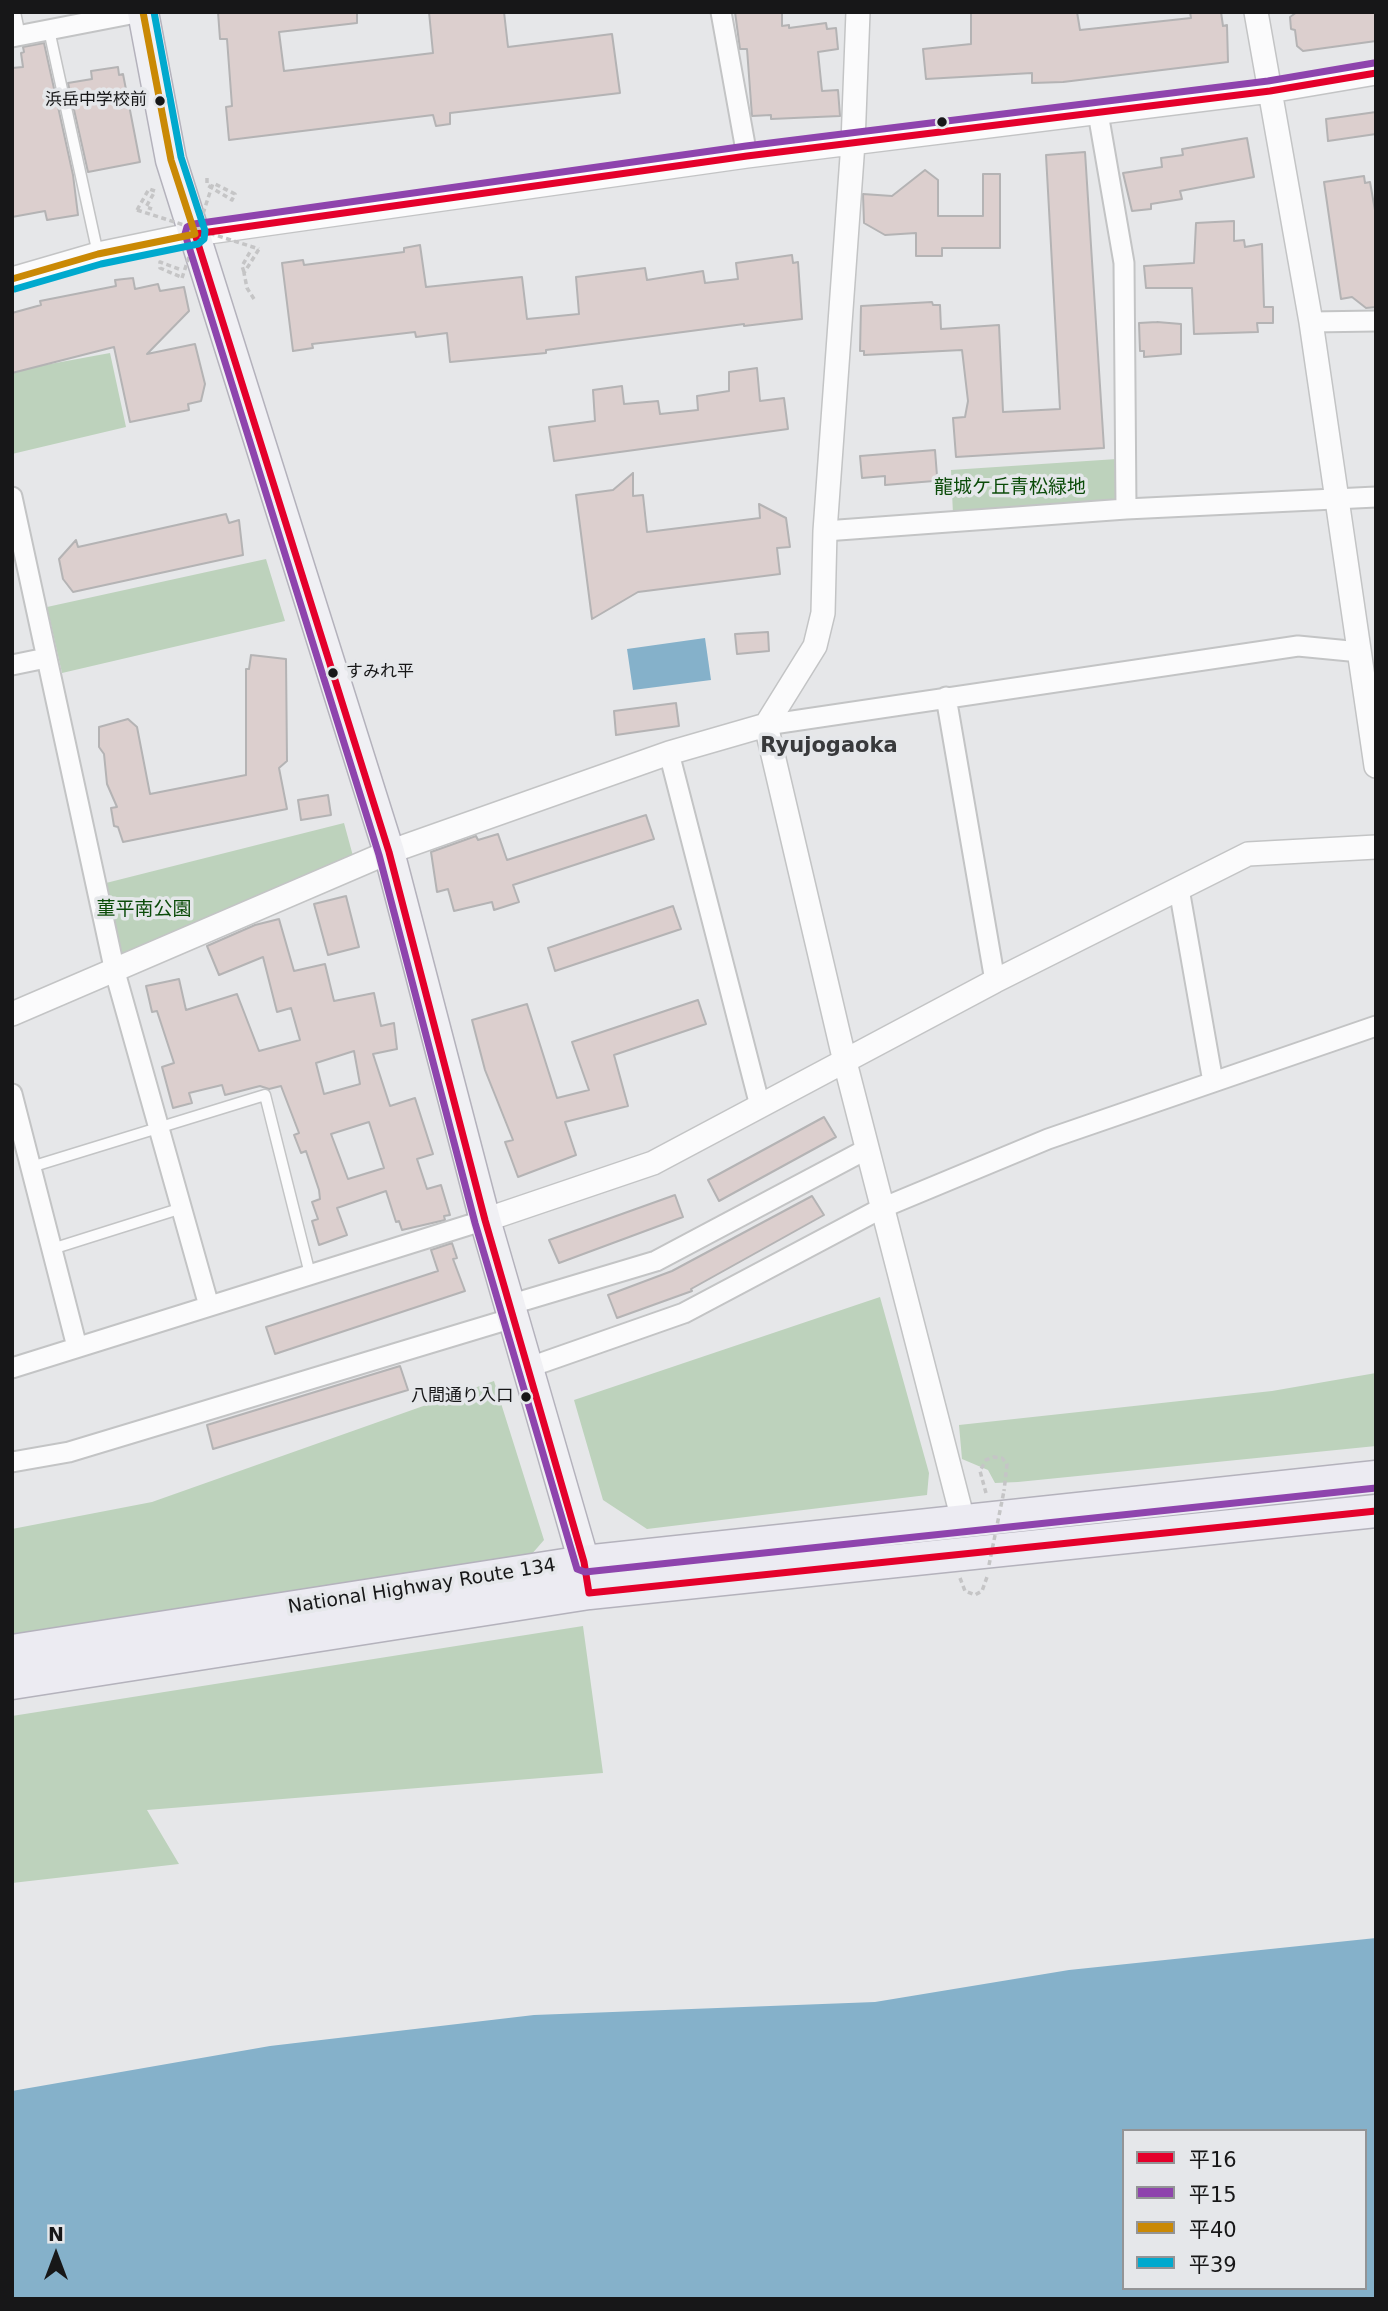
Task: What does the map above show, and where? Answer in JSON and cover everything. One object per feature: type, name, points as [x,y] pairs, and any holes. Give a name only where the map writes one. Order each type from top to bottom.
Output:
[{"type":"highway","name":"National Highway Route 134","points":[[12,1651],[584,1562],[964,1524],[1376,1477]]},
{"type":"highway","name":"National Highway Route 134","points":[[12,1683],[589,1593],[1376,1511]]},
{"type":"main road","points":[[142,12],[171,160],[196,232],[389,852],[485,1220],[584,1562],[589,1593]]},
{"type":"street","points":[[16,36],[142,12]]},
{"type":"street","points":[[721,12],[747,156]]},
{"type":"street","points":[[858,12],[853,143],[825,531],[823,612],[815,646],[766,725],[845,1062],[964,1524]]},
{"type":"street","points":[[1256,12],[1311,322],[1360,652],[1370,685],[1376,766]]},
{"type":"street","points":[[12,279],[98,254],[196,232],[747,156],[1270,91],[1376,73]]},
{"type":"street","points":[[1098,113],[1124,263],[1126,509]]},
{"type":"street","points":[[1311,322],[1376,321]]},
{"type":"street","points":[[12,497],[115,971],[209,1306]]},
{"type":"street","points":[[825,531],[1126,509],[1376,497]]},
{"type":"street","points":[[12,1014],[389,852],[669,753],[766,725],[1298,646],[1360,652]]},
{"type":"street","points":[[12,665],[46,658]]},
{"type":"street","points":[[946,697],[995,982]]},
{"type":"street","points":[[669,753],[760,1106]]},
{"type":"street","points":[[12,1368],[485,1220],[653,1163],[995,982],[1248,854],[1376,847]]},
{"type":"street","points":[[1179,889],[1213,1082]]},
{"type":"street","points":[[527,1368],[684,1313],[882,1208],[1048,1139],[1376,1026]]},
{"type":"street","points":[[12,1094],[77,1347]]},
{"type":"street","points":[[12,1462],[69,1452],[511,1311],[656,1261],[867,1149]]},
{"type":"lane","points":[[15,12],[16,36]]},
{"type":"lane","points":[[49,30],[98,254]]},
{"type":"lane","points":[[31,1167],[265,1095],[310,1274]]},
{"type":"lane","points":[[52,1249],[182,1208]]},
{"type":"path","points":[[181,270],[160,262],[160,268],[182,278],[196,232],[213,183],[235,194],[232,200],[207,185],[207,178]]},
{"type":"path","points":[[152,209],[146,207],[155,191],[149,190],[137,210],[196,232],[259,249],[244,273]]},
{"type":"path","points":[[250,253],[242,266],[247,288],[254,299]]},
{"type":"path","points":[[960,1578],[961,1586],[970,1595],[982,1591],[1004,1491],[1007,1464],[1002,1458],[986,1460],[980,1471],[986,1495]]},
{"type":"green space","points":[[110,353],[126,427],[12,454],[12,371]]},
{"type":"green space","name":"龍城ケ丘青松緑地","points":[[1117,459],[1126,502],[953,514],[951,470]]},
{"type":"green space","points":[[266,559],[285,621],[62,673],[47,607]]},
{"type":"green space","name":"菫平南公園","points":[[344,823],[353,856],[119,959],[102,884]]},
{"type":"green space","points":[[880,1297],[929,1473],[927,1495],[647,1529],[603,1500],[574,1400]]},
{"type":"green space","points":[[1376,1373],[1376,1446],[995,1483],[988,1470],[962,1459],[959,1425],[1272,1391]]},
{"type":"green space","points":[[494,1381],[544,1540],[524,1563],[12,1636],[12,1529],[152,1502]]},
{"type":"green space","points":[[583,1626],[603,1773],[147,1810],[179,1864],[12,1883],[12,1716]]},
{"type":"water","points":[[705,638],[711,680],[633,690],[627,649]]},
{"type":"water","points":[[1376,1938],[1376,2299],[12,2299],[12,2091],[270,2046],[534,2015],[875,2002],[1069,1970]]},
{"type":"building","points":[[218,12],[357,12],[357,23],[279,32],[284,71],[433,53],[429,12],[504,12],[508,47],[612,34],[620,93],[450,113],[450,124],[436,126],[433,115],[229,140],[226,107],[232,106],[227,39],[220,39]]},
{"type":"building","points":[[735,12],[782,12],[782,26],[789,25],[789,28],[826,23],[827,29],[836,28],[838,49],[818,52],[822,91],[838,90],[840,116],[771,119],[771,115],[752,116],[747,49],[740,49]]},
{"type":"building","points":[[971,12],[1077,12],[1080,30],[1191,18],[1190,12],[1221,12],[1223,26],[1227,25],[1228,62],[1063,82],[1032,83],[1032,73],[926,79],[923,49],[971,44]]},
{"type":"building","points":[[1297,12],[1376,12],[1376,41],[1303,51],[1297,46],[1295,30],[1291,29],[1290,17]]},
{"type":"building","points":[[44,43],[73,175],[78,215],[47,220],[45,211],[12,217],[12,68],[23,67],[23,47]]},
{"type":"building","points":[[118,67],[119,75],[123,74],[140,162],[88,172],[68,83],[92,79],[91,71]]},
{"type":"building","points":[[1376,112],[1376,134],[1328,141],[1326,119]]},
{"type":"building","points":[[1247,138],[1254,177],[1180,191],[1182,199],[1151,204],[1151,209],[1132,211],[1123,173],[1162,167],[1161,158],[1183,155],[1182,149]]},
{"type":"building","points":[[1085,152],[1104,448],[956,457],[953,418],[965,417],[968,401],[962,350],[864,355],[864,351],[860,351],[861,306],[932,302],[933,305],[940,305],[941,329],[999,325],[1003,412],[1060,409],[1046,155]]},
{"type":"building","points":[[925,170],[938,180],[938,216],[983,216],[983,174],[1000,174],[1000,248],[942,248],[942,256],[916,256],[916,233],[885,235],[864,223],[863,194],[892,196]]},
{"type":"building","points":[[1364,176],[1365,183],[1370,182],[1376,216],[1376,307],[1366,308],[1352,297],[1341,299],[1324,182]]},
{"type":"building","points":[[1234,221],[1234,241],[1244,240],[1245,247],[1262,244],[1264,307],[1273,307],[1273,323],[1257,323],[1258,332],[1194,334],[1192,288],[1146,288],[1144,266],[1194,263],[1196,223]]},
{"type":"building","points":[[420,245],[426,287],[522,277],[527,319],[579,314],[576,277],[645,268],[647,280],[703,271],[705,283],[738,279],[736,263],[792,255],[793,263],[798,262],[802,319],[546,350],[546,353],[450,362],[447,333],[416,337],[415,332],[312,344],[313,348],[293,351],[282,263],[303,260],[304,265],[404,252],[404,248]]},
{"type":"building","points":[[133,278],[135,289],[158,284],[160,291],[184,287],[189,311],[147,354],[195,344],[205,384],[201,401],[188,404],[189,410],[130,422],[114,347],[12,373],[12,313],[41,305],[40,301],[116,286],[115,280]]},
{"type":"building","points":[[1139,323],[1181,324],[1181,354],[1144,357],[1144,351],[1140,351]]},
{"type":"building","points":[[757,368],[760,401],[784,398],[788,429],[554,461],[549,427],[595,421],[593,390],[622,386],[624,404],[658,401],[660,414],[698,410],[697,396],[729,391],[729,372]]},
{"type":"building","points":[[935,450],[937,476],[934,481],[885,485],[885,476],[862,478],[860,456]]},
{"type":"building","points":[[633,473],[633,496],[643,495],[647,532],[760,518],[759,504],[786,518],[790,547],[777,548],[780,574],[638,592],[592,619],[576,495],[613,490]]},
{"type":"building","points":[[226,514],[229,523],[239,520],[243,555],[73,592],[63,579],[59,559],[76,540],[78,547]]},
{"type":"building","points":[[768,632],[769,651],[737,654],[735,634]]},
{"type":"building","points":[[251,655],[286,659],[287,761],[279,768],[287,809],[123,842],[118,827],[114,826],[111,808],[117,807],[107,784],[104,754],[99,747],[99,727],[128,719],[137,727],[150,794],[246,775],[246,669],[249,669]]},
{"type":"building","points":[[676,703],[679,726],[616,735],[614,711]]},
{"type":"building","points":[[328,795],[331,815],[301,820],[298,800]]},
{"type":"building","points":[[646,815],[654,839],[513,885],[519,902],[494,910],[492,902],[454,911],[448,889],[437,892],[431,852],[476,836],[478,840],[498,834],[507,860]]},
{"type":"building","points":[[346,896],[359,947],[328,955],[314,904]]},
{"type":"building","points":[[673,906],[681,929],[555,971],[548,948]]},
{"type":"building","points":[[279,919],[294,971],[325,964],[334,1001],[374,993],[381,1026],[394,1023],[397,1049],[373,1054],[390,1106],[415,1098],[433,1154],[417,1159],[427,1189],[441,1185],[450,1215],[444,1216],[445,1220],[402,1230],[399,1221],[396,1222],[386,1191],[337,1208],[347,1235],[319,1245],[312,1221],[318,1219],[312,1202],[320,1199],[319,1190],[306,1151],[301,1153],[294,1135],[299,1133],[281,1086],[269,1089],[260,1086],[225,1095],[222,1085],[189,1093],[192,1103],[173,1108],[162,1067],[174,1063],[157,1011],[152,1012],[146,986],[179,979],[186,1010],[237,994],[259,1051],[300,1040],[291,1008],[277,1012],[263,957],[219,975],[207,946],[255,925]],"holes":[[[354,1051],[360,1084],[324,1094],[316,1063]],[[369,1122],[384,1168],[348,1179],[331,1134]]]},
{"type":"building","points":[[698,1000],[706,1024],[614,1055],[628,1106],[565,1122],[576,1155],[518,1177],[505,1142],[513,1140],[485,1070],[472,1020],[527,1004],[557,1098],[589,1090],[572,1042]]},
{"type":"building","points":[[824,1117],[836,1137],[719,1201],[708,1180]]},
{"type":"building","points":[[675,1195],[683,1217],[559,1263],[549,1240]]},
{"type":"building","points":[[812,1196],[824,1215],[691,1289],[692,1291],[617,1318],[608,1295],[672,1271]]},
{"type":"building","points":[[452,1243],[457,1258],[453,1259],[465,1291],[275,1354],[266,1327],[438,1271],[431,1250]]},
{"type":"building","points":[[400,1366],[408,1390],[213,1449],[207,1425]]},
{"type":"transit line","name":"平40","points":[[12,279],[98,254],[195,234],[171,160],[143,12]]},
{"type":"transit line","name":"平39","points":[[15,289],[101,264],[198,244],[204,239],[205,231],[181,157],[154,12]]},
{"type":"transit line","name":"平15","points":[[1374,63],[1268,81],[746,146],[194,224],[187,227],[185,234],[379,855],[475,1223],[577,1569],[585,1572],[1376,1488]]},
{"type":"transit line","name":"平16","points":[[1376,73],[1270,91],[747,156],[195,234],[389,852],[485,1220],[584,1562],[589,1593],[1376,1511]]},
{"type":"place","name":"浜岳中学校前","points":[[160,101]]},
{"type":"place","name":"すみれ平","points":[[333,673]]},
{"type":"place","name":"八間通り入口","points":[[526,1397]]},
{"type":"district","name":"Ryujogaoka","points":[[829,747]]}]
